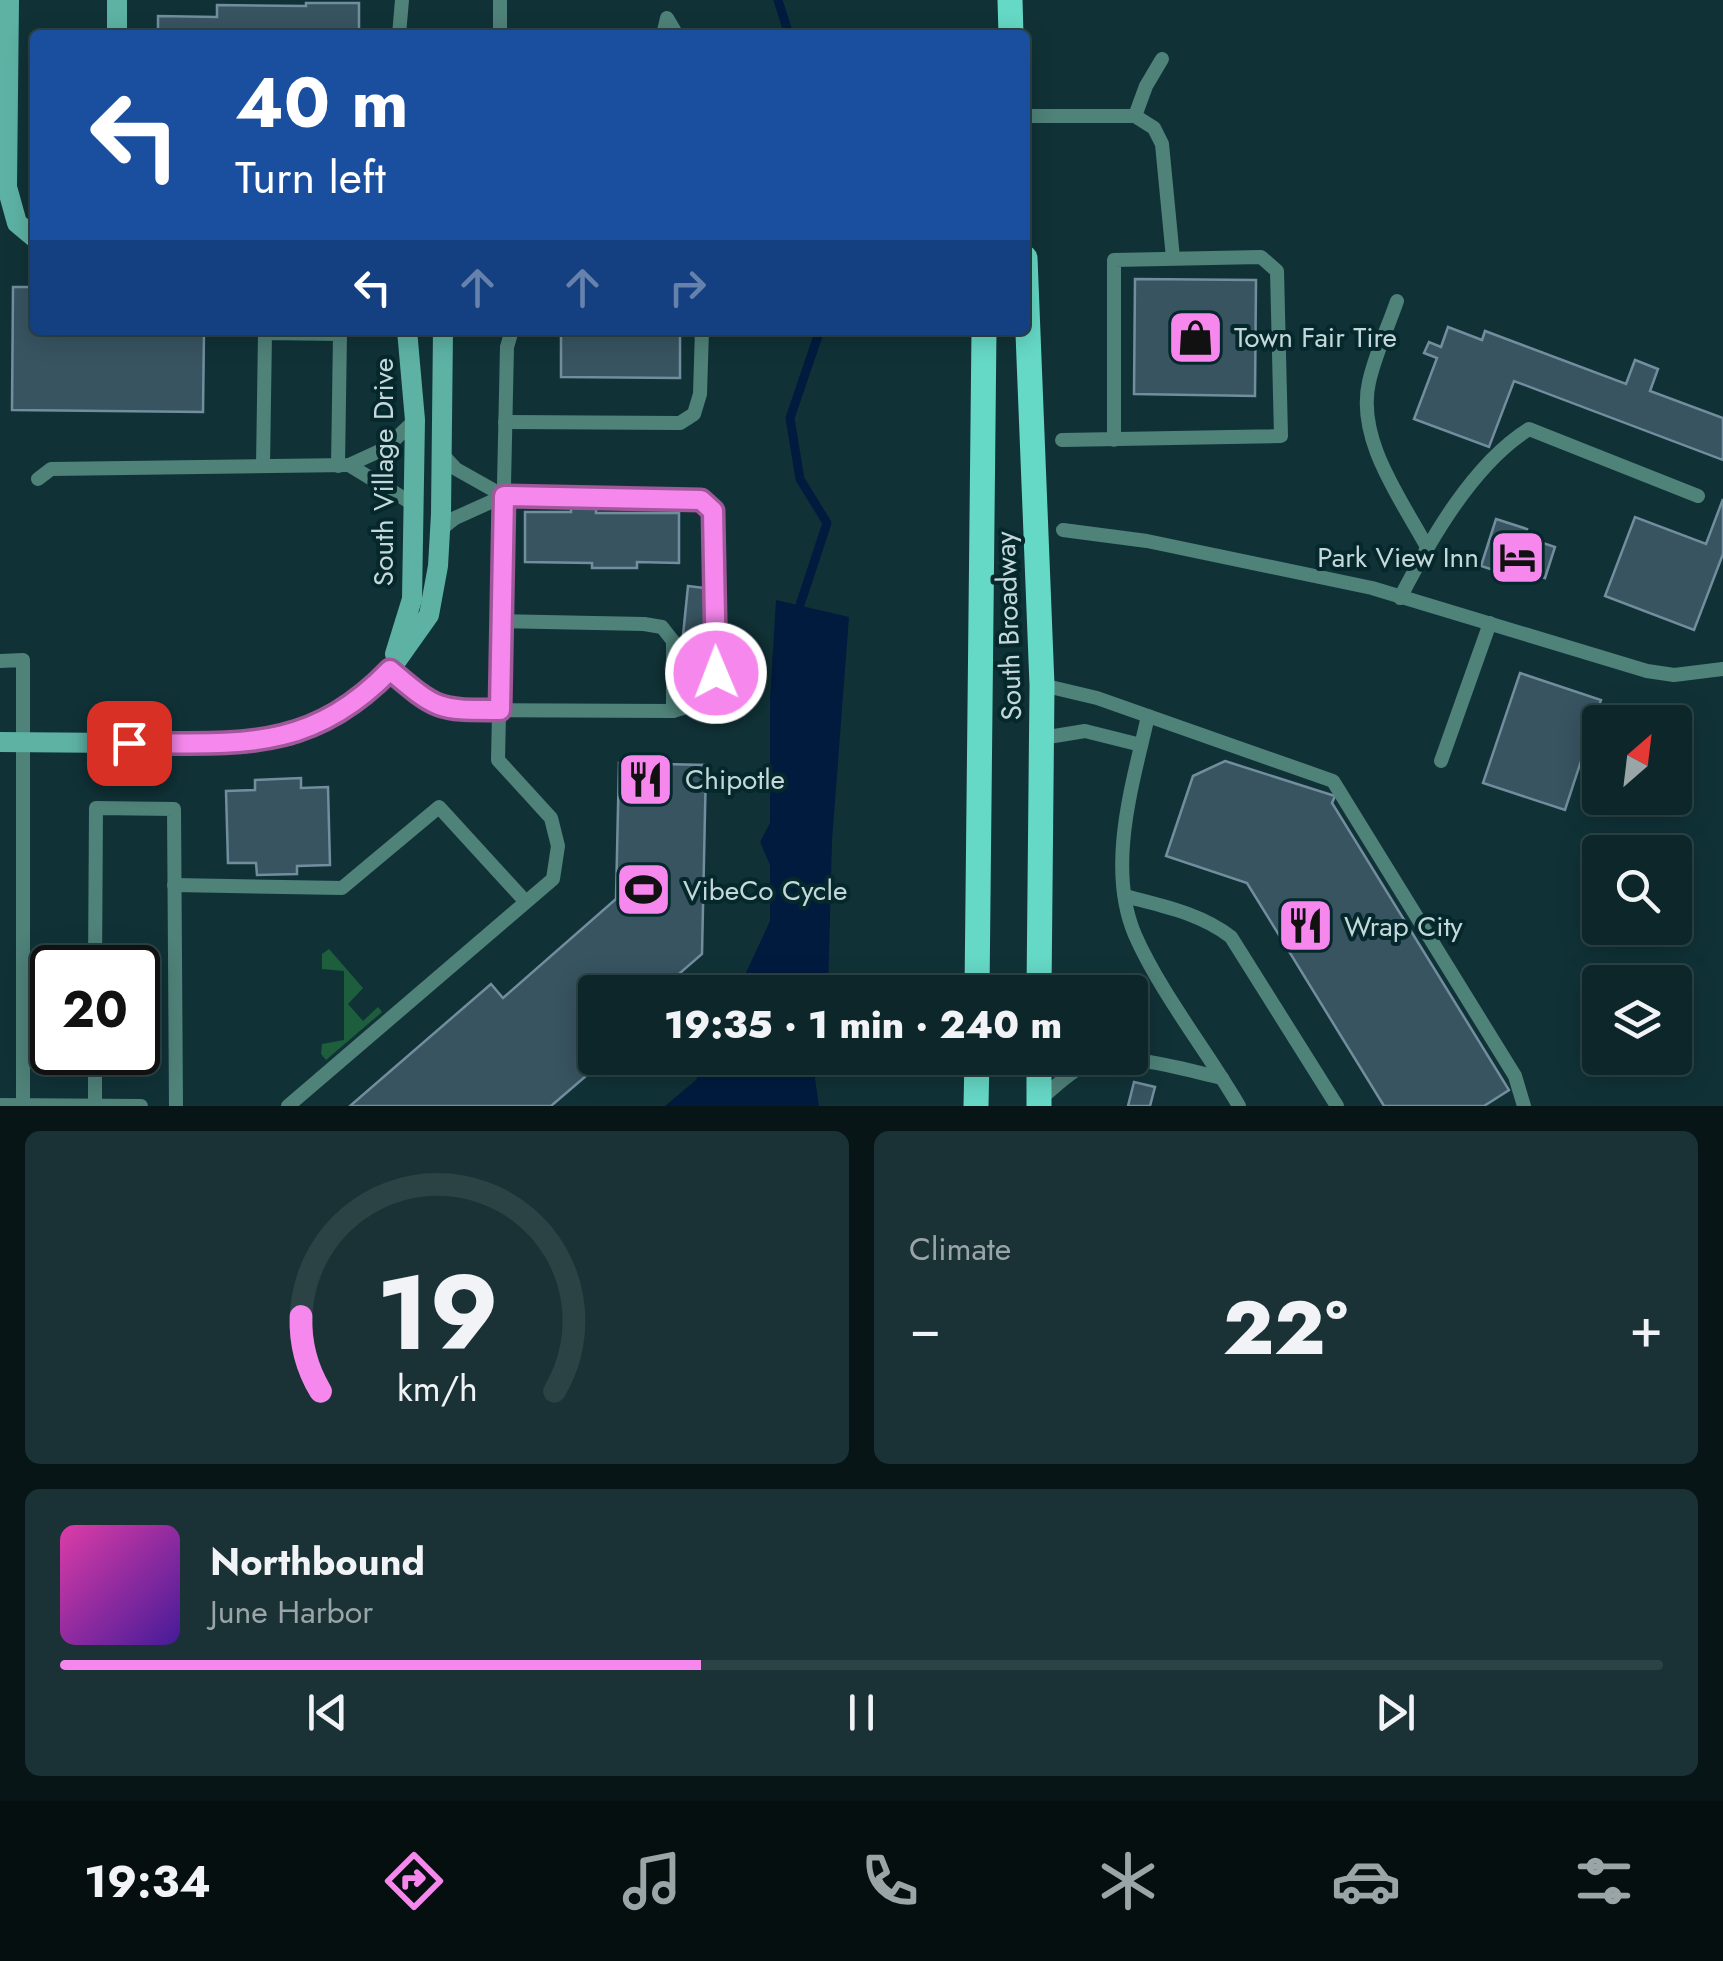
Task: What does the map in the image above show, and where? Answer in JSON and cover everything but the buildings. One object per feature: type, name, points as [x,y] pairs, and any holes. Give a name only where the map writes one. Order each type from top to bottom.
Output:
[{"type":"main road","points":[[9,0],[7,187],[18,222],[30,233]]},
{"type":"main road","points":[[116,0],[116,30]]},
{"type":"main road","points":[[1010,0],[1011,30]]},
{"type":"main road","name":"South Village Drive","points":[[390,670],[412,599],[415,420],[407,335]]},
{"type":"main road","name":"South Village Drive","points":[[0,742],[242,744],[289,736],[342,712],[390,670],[429,615],[438,566],[442,335]]},
{"type":"main road","name":"South Broadway","points":[[977,975],[984,335]]},
{"type":"main road","name":"South Broadway","points":[[1028,335],[1042,686],[1039,975]]},
{"type":"main road","points":[[976,1106],[977,1075]]},
{"type":"main road","points":[[1039,1075],[1039,1103]]},
{"type":"lane","points":[[500,0],[500,30]]},
{"type":"lane","points":[[664,30],[665,0]]},
{"type":"lane","points":[[399,30],[402,1]]},
{"type":"lane","points":[[402,1],[408,30]]},
{"type":"lane","points":[[667,18],[674,30]]},
{"type":"lane","points":[[1136,116],[1146,86],[1162,59]]},
{"type":"lane","points":[[1030,116],[1136,116],[1154,128],[1162,144],[1173,258]]},
{"type":"lane","points":[[1062,440],[1114,440],[1281,436],[1277,271],[1261,257],[1114,260],[1114,440]]},
{"type":"lane","points":[[1397,301],[1369,382],[1367,408],[1380,460],[1427,547]]},
{"type":"lane","points":[[263,466],[265,335]]},
{"type":"lane","points":[[340,335],[344,466]]},
{"type":"lane","points":[[288,1106],[553,879],[558,846],[551,818],[498,760],[506,368],[511,335]]},
{"type":"lane","points":[[506,422],[680,423],[694,414],[700,394],[702,335]]},
{"type":"lane","points":[[38,479],[50,469],[344,466],[386,448],[415,420]]},
{"type":"lane","points":[[1400,598],[1427,547],[1489,464],[1510,441],[1529,429],[1698,496]]},
{"type":"lane","points":[[442,454],[456,469],[504,496]]},
{"type":"lane","points":[[344,466],[413,504]]},
{"type":"lane","points":[[390,670],[434,706],[452,710],[674,711],[697,704],[716,673],[713,511],[701,500],[504,496],[456,518],[440,530]]},
{"type":"lane","points":[[1063,530],[1147,541],[1372,588],[1646,670],[1674,675],[1723,669]]},
{"type":"lane","points":[[500,622],[652,624],[670,634],[672,641],[674,711]]},
{"type":"lane","points":[[1441,761],[1490,623]]},
{"type":"lane","points":[[0,661],[23,660],[23,1105]]},
{"type":"lane","points":[[1042,686],[1097,698],[1333,781],[1515,1076],[1522,1100]]},
{"type":"lane","points":[[1148,716],[1126,814],[1126,896],[1134,932],[1239,1106]]},
{"type":"lane","points":[[1042,738],[1085,731],[1142,745]]},
{"type":"lane","points":[[174,885],[342,888],[439,807],[525,900]]},
{"type":"lane","points":[[96,945],[96,808],[174,809],[176,1106]]},
{"type":"lane","points":[[1126,896],[1191,914],[1231,937],[1337,1106]]},
{"type":"lane","points":[[1039,1103],[1069,1075],[1096,1061],[1137,1061],[1222,1078]]},
{"type":"lane","points":[[95,1075],[95,1106]]},
{"type":"lane","points":[[0,1105],[141,1106]]},
{"type":"green space","points":[[329,949],[363,988],[348,1004],[363,1021],[378,1007],[382,1012],[326,1060],[321,1054],[322,1044],[344,1040],[344,971],[322,969],[322,954]]},
{"type":"water","points":[[776,600],[849,617],[832,841],[828,975],[745,975],[770,921],[770,699]]},
{"type":"water","points":[[698,1075],[816,1075],[819,1106],[665,1106]]},
{"type":"waterway","points":[[778,0],[787,30]]},
{"type":"waterway","points":[[797,614],[827,523],[800,479],[790,418],[818,335]]},
{"type":"waterway","points":[[774,863],[765,842],[775,823]]},
{"type":"place","name":"Town Fair Tire","points":[[1195,337]]},
{"type":"place","name":"Park View Inn","points":[[1518,557]]},
{"type":"place","name":"Chipotle","points":[[646,779]]},
{"type":"place","name":"VibeCo Cycle","points":[[644,890]]},
{"type":"place","name":"Wrap City","points":[[1305,926]]},
{"type":"route","points":[[129,743],[242,744],[289,736],[342,712],[390,670],[434,706],[500,710],[504,496],[701,500],[713,511],[716,673]]}]
